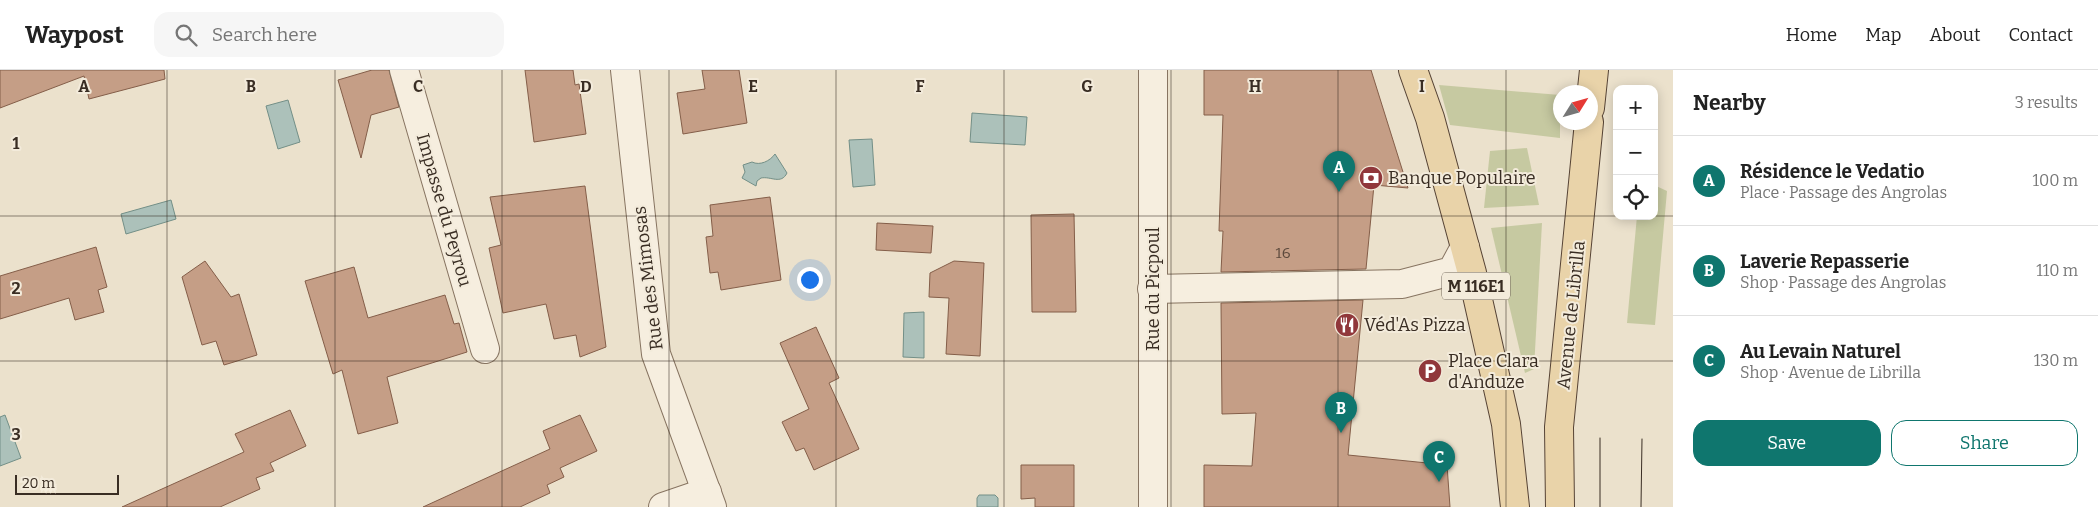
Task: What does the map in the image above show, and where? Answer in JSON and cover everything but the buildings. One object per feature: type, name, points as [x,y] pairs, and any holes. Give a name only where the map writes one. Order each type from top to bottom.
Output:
[{"type":"main road","name":"M 116E1","points":[[1413,70],[1430,118],[1465,247],[1506,424],[1515,507]]},
{"type":"main road","points":[[1592,85],[1594,70]]},
{"type":"main road","name":"Avenue de Librilla","points":[[1560,507],[1559,427],[1588,130]]},
{"type":"street","name":"Impasse du Peyrou","points":[[404,70],[485,350]]},
{"type":"street","name":"Rue des Mimosas","points":[[625,70],[656,354],[710,500]]},
{"type":"street","name":"Rue du Picpoul","points":[[1153,70],[1153,507]]},
{"type":"street","points":[[1152,289],[1402,284],[1452,271],[1465,247]]},
{"type":"street","points":[[663,507],[710,500]]},
{"type":"green space","points":[[1439,85],[1553,94],[1553,130],[1560,130],[1560,138],[1450,125]]},
{"type":"green space","points":[[1527,148],[1539,205],[1484,208],[1490,151]]},
{"type":"green space","points":[[1658,187],[1667,191],[1655,325],[1627,323],[1637,220],[1658,220]]},
{"type":"green space","points":[[1542,223],[1534,369],[1525,373],[1491,228]]},
{"type":"water","points":[[288,100],[300,142],[278,149],[266,106]]},
{"type":"water","points":[[972,113],[1027,117],[1025,145],[970,142]]},
{"type":"water","points":[[872,139],[875,185],[853,187],[849,140]]},
{"type":"water","points":[[775,154],[787,173],[785,177],[782,179],[761,178],[757,181],[756,186],[742,178],[745,172],[743,165],[752,162],[765,162]]},
{"type":"water","points":[[171,200],[176,219],[126,234],[121,214]]},
{"type":"water","points":[[924,312],[924,358],[903,357],[904,313]]},
{"type":"water","points":[[5,415],[21,458],[0,466],[0,417]]},
{"type":"water","points":[[979,495],[995,495],[998,498],[998,507],[977,507]]},
{"type":"tram line","points":[[1600,438],[1600,507]]},
{"type":"tram line","points":[[1641,507],[1642,439]]},
{"type":"place","name":"Banque Populaire","points":[[1371,178]]},
{"type":"place","name":"Résidence le Vedatio","points":[[1339,192]]},
{"type":"place","name":"Véd'As Pizza","points":[[1347,325]]},
{"type":"place","name":"Place Clara d'Anduze","points":[[1430,371]]},
{"type":"place","name":"Laverie Repasserie","points":[[1341,433]]},
{"type":"place","name":"Au Levain Naturel","points":[[1439,482]]}]
